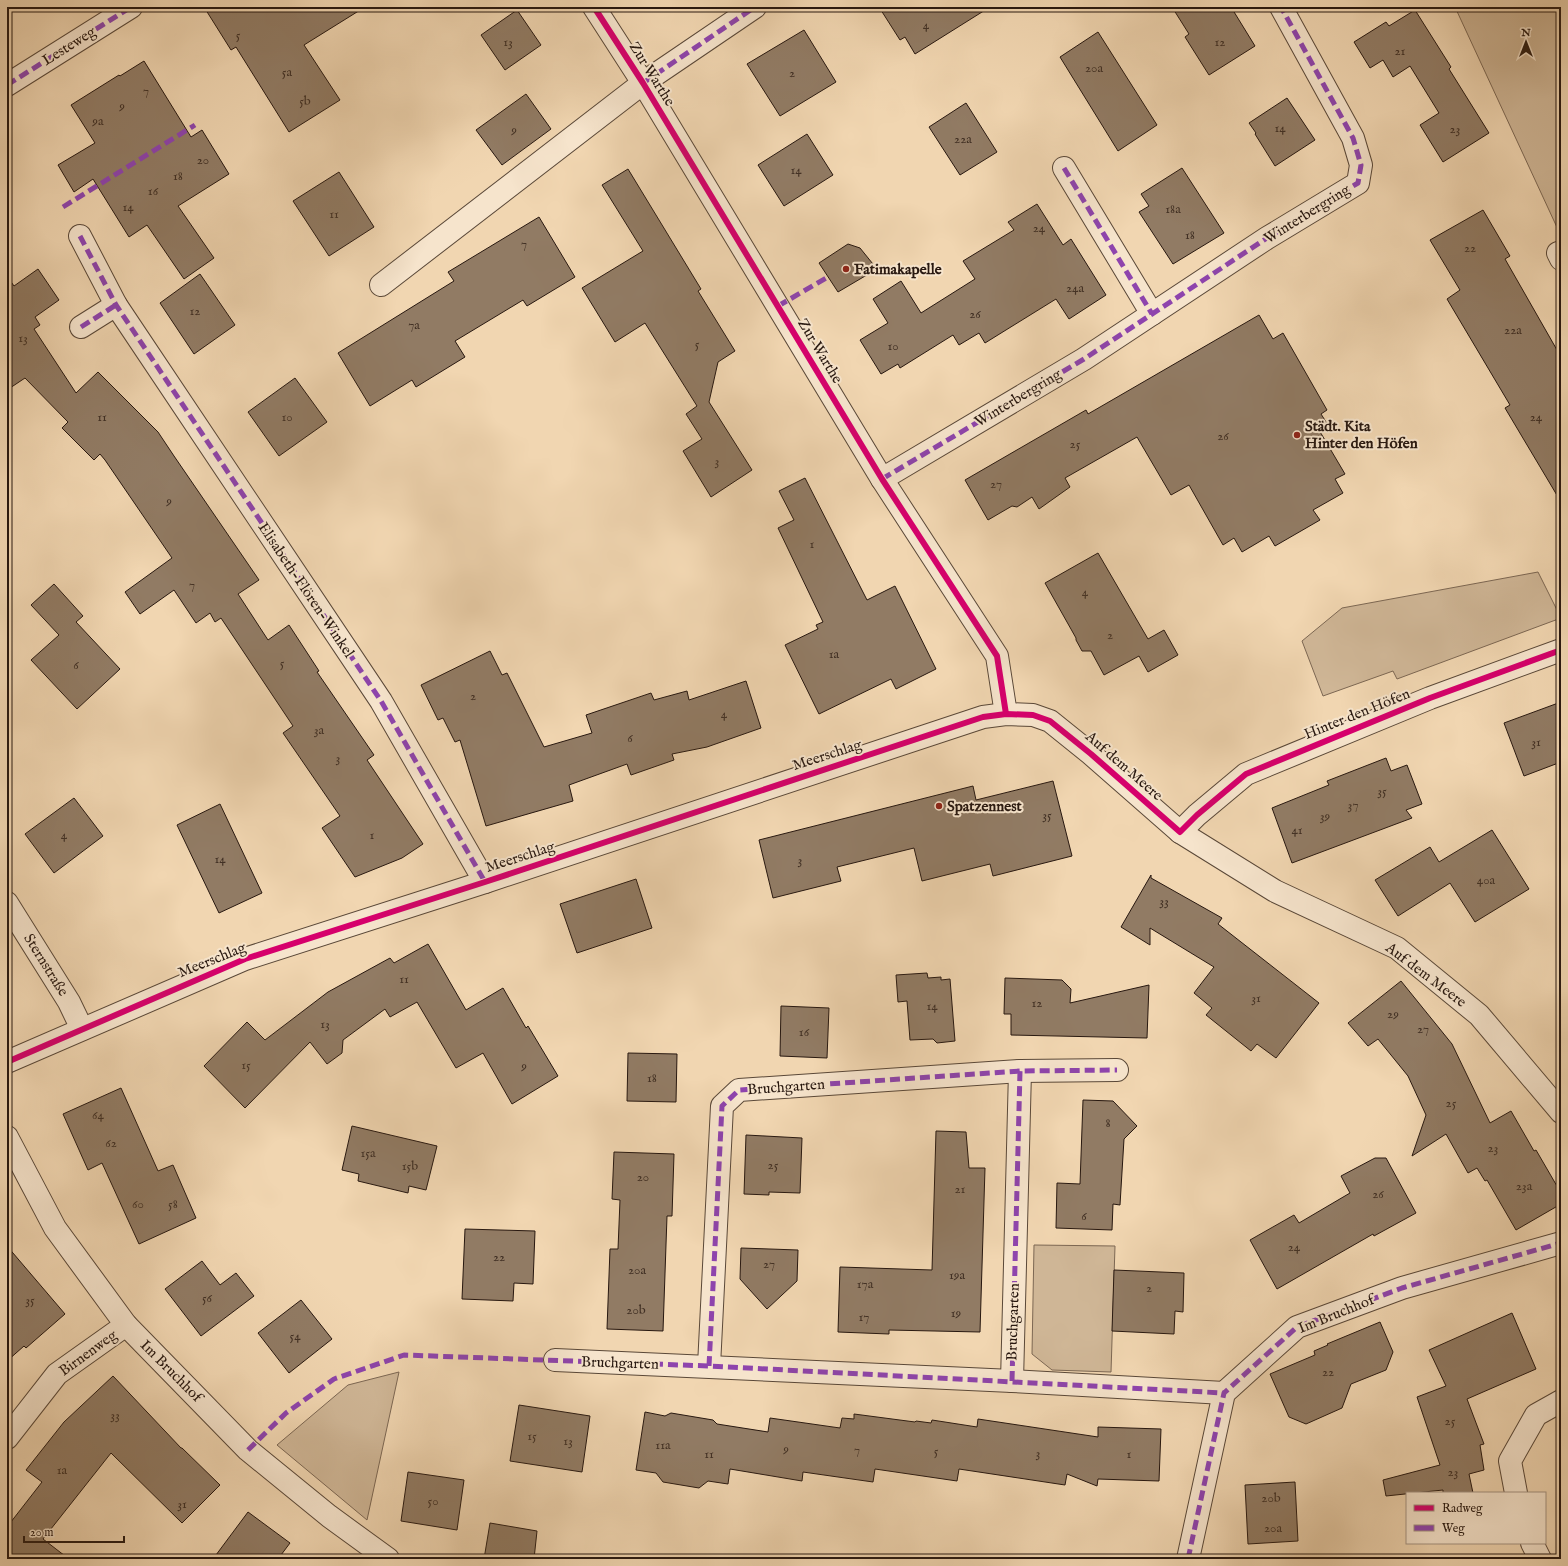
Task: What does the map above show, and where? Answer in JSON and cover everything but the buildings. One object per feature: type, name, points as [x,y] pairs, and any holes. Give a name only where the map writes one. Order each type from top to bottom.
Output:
[{"type":"street","name":"Lesteweg","points":[[7,85],[131,7]]},
{"type":"street","name":"Zur Warthe","points":[[594,7],[643,83],[882,479],[997,656],[1006,714]]},
{"type":"street","points":[[643,83],[755,7]]},
{"type":"street","name":"Winterbergring","points":[[882,479],[1084,359],[1267,238],[1358,183],[1361,165],[1353,138],[1281,7]]},
{"type":"street","name":"Zur Warthe","points":[[381,285],[643,83]]},
{"type":"street","points":[[1064,168],[1152,314]]},
{"type":"street","name":"Elisabeth-Flören-Winkel","points":[[80,236],[116,305],[381,702],[485,882]]},
{"type":"street","points":[[81,327],[116,305]]},
{"type":"street","name":"Hinter den Höfen","points":[[1180,832],[1197,815],[1246,774],[1430,698],[1561,650]]},
{"type":"street","name":"Meerschlag","points":[[7,1062],[246,959],[485,882],[983,717],[1006,714],[1033,715],[1050,722]]},
{"type":"street","name":"Auf dem Meere","points":[[1050,722],[1091,754],[1180,832],[1275,891],[1396,948],[1479,1015],[1561,1112]]},
{"type":"street","name":"Sternstraße","points":[[7,903],[69,1002],[82,1029]]},
{"type":"street","name":"Bruchgarten","points":[[709,1366],[722,1106],[739,1090],[1020,1071],[1117,1070]]},
{"type":"street","name":"Bruchgarten","points":[[1012,1381],[1020,1071]]},
{"type":"street","name":"Im Bruchhof","points":[[7,1137],[55,1228],[126,1325],[248,1450],[329,1516],[388,1559]]},
{"type":"street","name":"Im Bruchhof","points":[[1224,1392],[1297,1327],[1402,1288],[1561,1243]]},
{"type":"street","name":"Birnenweg","points":[[7,1438],[57,1374],[126,1325]]},
{"type":"street","name":"Bruchgarten","points":[[555,1360],[709,1366],[1224,1392]]},
{"type":"street","points":[[1188,1559],[1224,1392]]},
{"type":"street","points":[[1516,1492],[1510,1461],[1536,1415],[1561,1401]]},
{"type":"street","points":[[1532,1544],[1540,1559]]},
{"type":"shaded area","points":[[1455,7],[1561,7],[1561,236]]},
{"type":"shaded area","points":[[1538,572],[1561,618],[1397,679],[1393,671],[1323,696],[1302,641],[1342,608]]},
{"type":"shaded area","points":[[1034,1245],[1115,1246],[1111,1372],[1052,1370],[1032,1354]]},
{"type":"shaded area","points":[[399,1372],[367,1520],[277,1445],[348,1385]]},
{"type":"marked path","points":[[7,85],[131,7]]},
{"type":"marked path","points":[[643,83],[755,7]]},
{"type":"marked path","points":[[882,479],[1084,359],[1267,238],[1358,183],[1361,165],[1353,138],[1281,7]]},
{"type":"marked path","points":[[63,207],[195,125]]},
{"type":"marked path","points":[[1064,168],[1152,314]]},
{"type":"marked path","points":[[80,236],[116,305],[381,701],[485,882]]},
{"type":"marked path","points":[[1558,253],[1561,259]]},
{"type":"marked path","points":[[778,306],[828,277]]},
{"type":"marked path","points":[[81,327],[116,305]]},
{"type":"marked path","points":[[709,1366],[722,1106],[739,1090],[1020,1071],[1117,1070]]},
{"type":"marked path","points":[[1012,1381],[1020,1071]]},
{"type":"marked path","points":[[1188,1559],[1224,1393],[1297,1327],[1402,1288],[1561,1243]]},
{"type":"marked path","points":[[248,1450],[286,1413],[334,1379],[404,1355],[709,1366],[1224,1393]]},
{"type":"cycle path","points":[[594,7],[643,83],[882,479],[997,656],[1006,714]]},
{"type":"cycle path","points":[[7,1062],[245,959],[485,882],[983,717],[1006,714],[1033,715],[1050,721],[1091,754],[1180,832],[1197,815],[1246,774],[1430,698],[1561,650]]},
{"type":"place","name":"Fatimakapelle","points":[[846,269]]},
{"type":"place","name":"Städt. Kita Hinter den Höfen","points":[[1297,435]]},
{"type":"place","name":"Spatzennest","points":[[939,806]]}]
